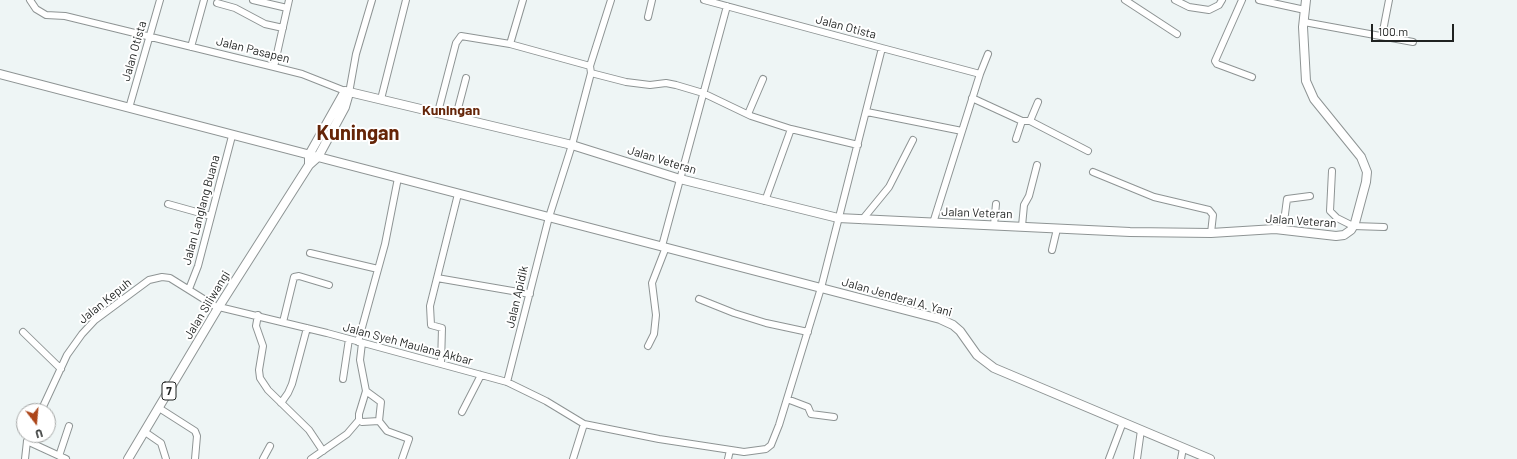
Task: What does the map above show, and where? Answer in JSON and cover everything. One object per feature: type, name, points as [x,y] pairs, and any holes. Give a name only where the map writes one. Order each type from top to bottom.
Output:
[{"type":"main road","points":[[1306,0],[1304,22],[1304,72],[1309,88],[1314,99],[1361,157],[1367,172],[1359,211],[1354,225]]},
{"type":"main road","name":"Jalan Jenderal A. Yani","points":[[0,74],[232,136],[664,246],[762,274],[940,319],[953,325],[960,331],[977,355],[986,363],[1047,391],[1210,459]]},
{"type":"main road","name":"Jalan Veteran","points":[[347,92],[363,97],[381,99],[456,116],[572,145],[680,179],[838,218],[1058,229],[1211,233],[1283,229],[1336,236],[1344,235],[1351,230],[1354,225]]},
{"type":"main road","points":[[309,165],[309,155],[347,92]]},
{"type":"main road","name":"Jalan Siliwangi","points":[[128,459],[218,307],[309,165],[318,158],[345,107],[347,92]]},
{"type":"street","name":"Jalan Pasapen","points":[[30,0],[36,9],[46,15],[66,16],[302,74],[347,92]]},
{"type":"street","name":"Jalan Otista","points":[[129,108],[160,0]]},
{"type":"street","points":[[192,47],[204,0]]},
{"type":"street","points":[[253,0],[287,8]]},
{"type":"street","points":[[274,67],[289,0]]},
{"type":"street","points":[[347,92],[356,54],[372,0]]},
{"type":"street","points":[[381,99],[406,0]]},
{"type":"street","points":[[510,44],[523,0]]},
{"type":"street","name":"Jalan Apidik","points":[[507,382],[549,217],[572,145],[590,69],[611,0]]},
{"type":"street","points":[[648,17],[652,0]]},
{"type":"street","name":"Jalan Otista","points":[[704,0],[882,48],[867,112],[838,218],[821,288],[787,399]]},
{"type":"street","points":[[1125,0],[1177,34]]},
{"type":"street","points":[[1175,0],[1189,7],[1209,10],[1215,8],[1222,0]]},
{"type":"street","points":[[1242,0],[1215,61],[1217,64],[1252,78]]},
{"type":"street","points":[[1259,0],[1305,10]]},
{"type":"street","points":[[1382,36],[1389,0]]},
{"type":"street","points":[[217,3],[235,8],[265,24],[283,28]]},
{"type":"street","points":[[648,346],[654,334],[656,315],[652,283],[664,246],[680,179],[726,6]]},
{"type":"street","points":[[1304,22],[1413,42]]},
{"type":"street","points":[[438,112],[458,38],[461,36],[467,36],[510,44],[626,82],[650,85],[666,83],[703,93],[748,114],[791,129],[858,145]]},
{"type":"street","points":[[882,48],[980,74]]},
{"type":"street","points":[[933,223],[972,98],[988,54]]},
{"type":"street","points":[[456,116],[466,78]]},
{"type":"street","points":[[748,114],[763,79]]},
{"type":"street","points":[[972,98],[1022,121],[1030,121],[1088,151]]},
{"type":"street","points":[[1030,121],[1038,102]]},
{"type":"street","points":[[867,112],[962,131]]},
{"type":"street","points":[[1016,139],[1022,121]]},
{"type":"street","points":[[765,201],[791,129]]},
{"type":"street","name":"Jalan Langlang Buana","points":[[189,289],[198,266],[232,136]]},
{"type":"street","points":[[862,220],[889,187],[913,140]]},
{"type":"street","points":[[1022,226],[1024,205],[1029,196],[1037,165]]},
{"type":"street","points":[[1332,171],[1330,211],[1337,218],[1354,225],[1384,227]]},
{"type":"street","points":[[1093,172],[1154,197],[1209,210],[1213,215],[1211,233]]},
{"type":"street","points":[[311,459],[347,434],[359,420],[359,414],[366,391],[360,360],[360,343],[385,244],[398,178]]},
{"type":"street","points":[[441,364],[442,328],[431,325],[429,318],[430,306],[458,194]]},
{"type":"street","points":[[1283,229],[1287,200],[1310,196]]},
{"type":"street","points":[[168,204],[211,216]]},
{"type":"street","points":[[994,225],[996,204]]},
{"type":"street","points":[[1052,250],[1058,229]]},
{"type":"street","points":[[310,253],[378,268]]},
{"type":"street","points":[[283,322],[294,277],[299,276],[329,285]]},
{"type":"street","name":"Jalan Kepuh","points":[[45,403],[67,355],[92,323],[150,280],[162,277],[170,278],[218,307]]},
{"type":"street","points":[[437,278],[530,294]]},
{"type":"street","points":[[698,299],[734,313],[766,323],[808,332]]},
{"type":"street","name":"Jalan Syeh Maulana Akbar","points":[[218,307],[258,315],[507,382],[546,401],[584,424],[659,439],[744,452],[762,450],[771,445],[787,399]]},
{"type":"street","points":[[258,315],[256,326],[263,346],[259,370],[260,378],[268,390],[282,402],[325,449]]},
{"type":"street","points":[[282,402],[288,394],[307,328]]},
{"type":"street","points":[[23,332],[61,369]]},
{"type":"street","points":[[343,379],[349,339]]},
{"type":"street","points":[[462,412],[481,375]]},
{"type":"street","points":[[366,391],[381,402],[379,421],[387,431],[409,439],[402,459]]},
{"type":"street","points":[[787,399],[808,407],[811,414],[834,417]]},
{"type":"street","points":[[159,408],[196,431],[197,436],[194,459]]},
{"type":"street","points":[[359,420],[362,422],[379,421]]},
{"type":"street","points":[[1109,459],[1123,422]]},
{"type":"street","points":[[573,459],[584,424]]},
{"type":"street","points":[[59,456],[69,426]]},
{"type":"street","points":[[1137,459],[1141,430]]},
{"type":"street","points":[[145,432],[161,443],[166,459]]},
{"type":"street","points":[[25,459],[26,443]]},
{"type":"street","points":[[30,443],[66,459]]},
{"type":"street","points":[[263,459],[270,446]]},
{"type":"street","points":[[1181,459],[1183,448]]},
{"type":"street","points":[[728,459],[730,450]]},
{"type":"district","name":"Kuningan","points":[[451,110]]},
{"type":"district","name":"Kuningan","points":[[358,133]]}]
